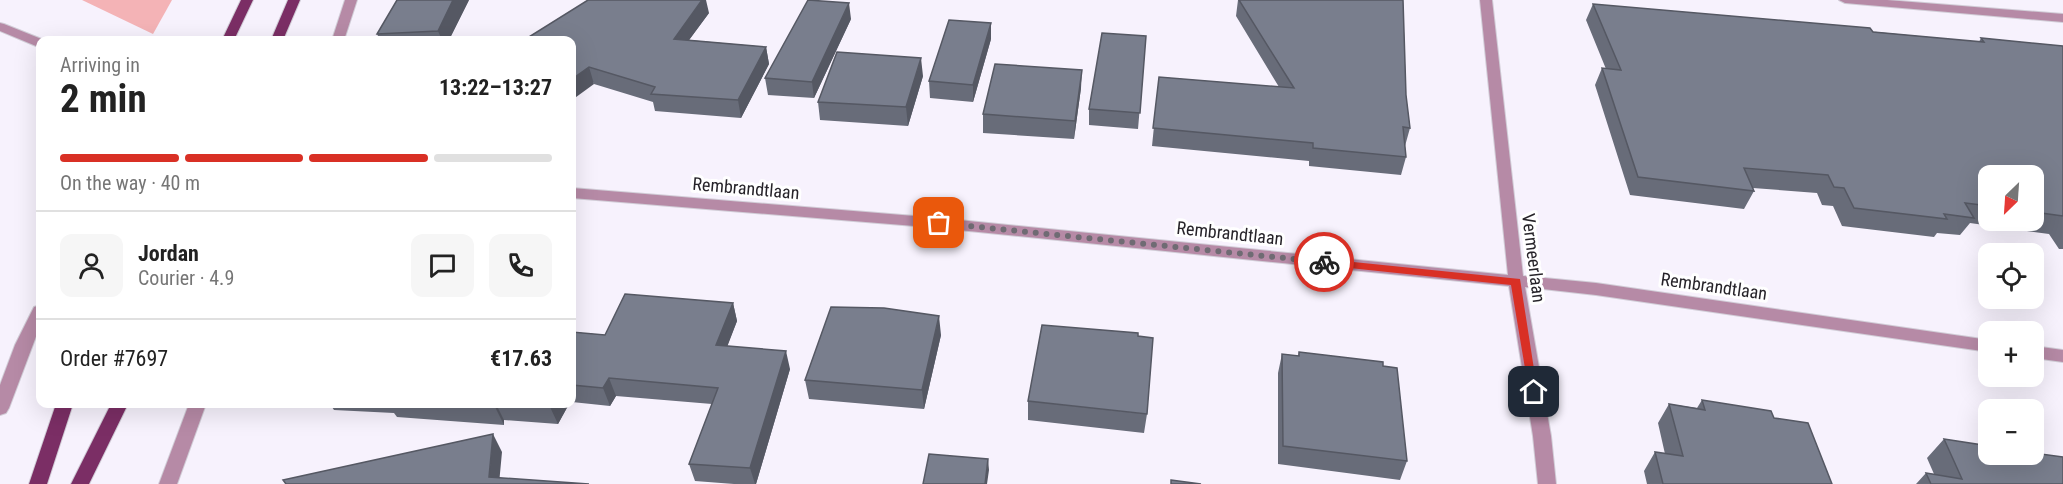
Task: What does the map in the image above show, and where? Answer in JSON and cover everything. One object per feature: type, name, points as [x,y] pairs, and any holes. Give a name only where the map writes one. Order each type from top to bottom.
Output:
[{"type":"main road","points":[[230,36],[247,0]]},
{"type":"main road","points":[[279,36],[294,0]]},
{"type":"main road","points":[[38,484],[63,408]]},
{"type":"main road","points":[[80,484],[117,408]]},
{"type":"street","points":[[339,36],[351,0]]},
{"type":"street","name":"Vermeerlaan","points":[[1486,0],[1516,281],[1542,436],[1547,484]]},
{"type":"street","points":[[1845,0],[2063,18]]},
{"type":"street","points":[[0,27],[36,41]]},
{"type":"street","name":"Rembrandtlaan","points":[[576,193],[939,223],[1596,289],[1978,344]]},
{"type":"street","points":[[0,408],[23,345],[36,319]]},
{"type":"street","points":[[2044,353],[2063,356]]},
{"type":"street","points":[[168,484],[196,408]]},
{"type":"shaded area","points":[[82,0],[172,0],[153,34]]},
{"type":"building","points":[[397,0],[453,0],[438,31],[377,34]]},
{"type":"building","points":[[588,0],[702,0],[674,39],[766,47],[738,100],[651,94],[655,87],[589,67],[576,76],[576,36],[530,36]]},
{"type":"building","points":[[808,0],[849,3],[812,82],[765,78]]},
{"type":"building","points":[[1239,0],[1403,0],[1406,95],[1410,128],[1403,127],[1406,157],[1313,148],[1313,143],[1153,128],[1159,77],[1294,88]]},
{"type":"building","points":[[1593,4],[1870,28],[1873,32],[1984,42],[1981,38],[2063,46],[2063,216],[2044,213],[2044,165],[1978,165],[1978,205],[1965,203],[1974,218],[1944,214],[1947,219],[1854,208],[1844,188],[1834,187],[1828,175],[1744,168],[1754,191],[1638,177],[1602,68],[1621,70]]},
{"type":"building","points":[[949,20],[991,23],[973,85],[929,81]]},
{"type":"building","points":[[1102,33],[1146,36],[1140,113],[1089,109]]},
{"type":"building","points":[[837,52],[921,58],[906,107],[818,102]]},
{"type":"building","points":[[995,64],[1082,70],[1075,121],[983,114]]},
{"type":"building","points":[[625,294],[733,303],[716,345],[786,351],[750,468],[689,464],[718,388],[609,378],[603,388],[576,385],[576,332],[605,335]]},
{"type":"building","points":[[831,307],[884,308],[939,316],[922,390],[805,380]]},
{"type":"building","points":[[1042,325],[1138,333],[1138,336],[1153,338],[1147,414],[1028,401]]},
{"type":"building","points":[[1299,352],[1383,362],[1383,366],[1397,368],[1407,461],[1283,446],[1282,354],[1299,356]]},
{"type":"building","points":[[1702,400],[1771,411],[1774,418],[1808,423],[1832,484],[1663,484],[1655,452],[1683,456],[1669,404],[1705,410]]},
{"type":"building","points":[[493,434],[489,477],[589,484],[286,484],[283,480]]},
{"type":"building","points":[[1944,439],[1978,444],[1978,465],[2044,465],[2044,454],[2063,457],[2063,484],[1931,484],[1926,473],[1962,479]]},
{"type":"building","points":[[929,454],[988,459],[985,484],[923,484]]},
{"type":"building","points":[[1171,480],[1201,484],[1171,484]]},
{"type":"way so far","points":[[939,223],[1324,262]]},
{"type":"route","points":[[1324,262],[1516,281],[1534,392]]}]
